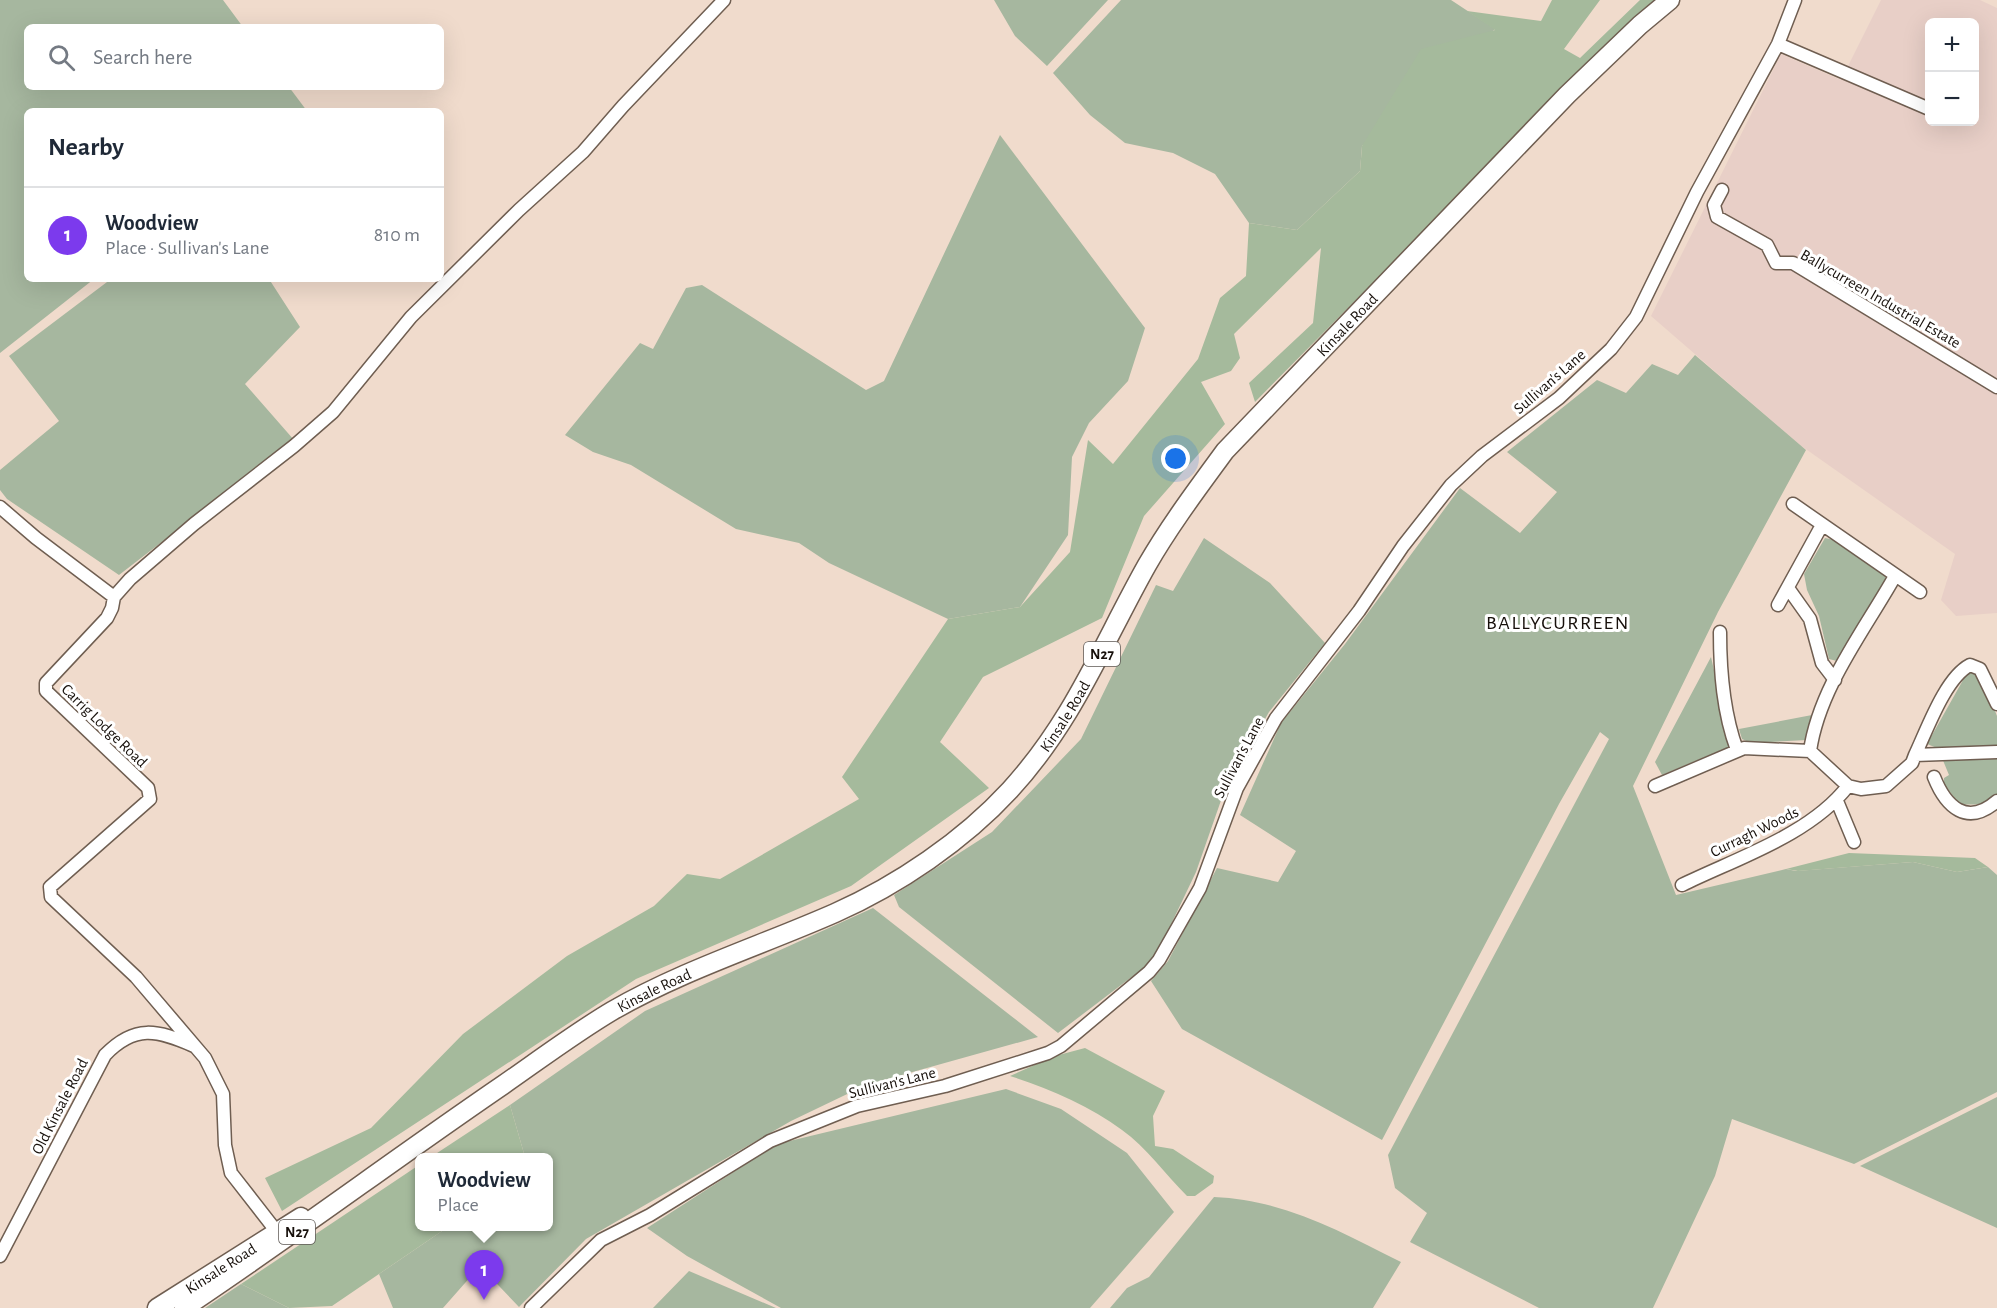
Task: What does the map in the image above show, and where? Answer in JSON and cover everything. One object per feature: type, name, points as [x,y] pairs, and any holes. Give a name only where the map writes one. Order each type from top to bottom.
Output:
[{"type":"highway","name":"Kinsale Road","points":[[157,1308],[407,1151],[621,1007],[693,970],[826,917],[877,892],[926,861],[1009,791],[1066,720],[1147,566],[1182,508],[1226,451],[1567,95],[1640,25],[1670,0]]},
{"type":"highway","name":"Kinsale Road","points":[[184,1308],[286,1241],[407,1151]]},
{"type":"street","name":"Carrig Lodge Road","points":[[196,1047],[136,977],[51,897],[50,887],[84,855],[144,807],[155,792],[148,788],[46,691],[46,683],[106,618],[112,608],[114,597],[130,579],[186,531],[288,452],[333,412],[411,317],[519,210],[584,152],[623,106],[724,0]]},
{"type":"street","name":"Sullivan's Lane","points":[[531,1308],[601,1240],[650,1215],[770,1141],[797,1128],[857,1106],[956,1083],[1048,1053],[1061,1046],[1149,972],[1159,960],[1200,888],[1237,789],[1276,718],[1359,611],[1403,546],[1451,485],[1482,456],[1558,398],[1611,349],[1636,317],[1697,192],[1778,44],[1787,15],[1795,0]]},
{"type":"street","points":[[1778,44],[1925,107]]},
{"type":"street","name":"Ballycurreen Industrial Estate","points":[[1722,190],[1714,205],[1717,217],[1767,245],[1776,263],[1793,263],[1997,387]]},
{"type":"street","points":[[1793,504],[1920,592]]},
{"type":"street","points":[[0,507],[36,538],[114,597]]},
{"type":"street","points":[[1778,605],[1822,525]]},
{"type":"street","points":[[1810,751],[1813,731],[1835,680],[1895,576]]},
{"type":"street","points":[[1788,588],[1810,619],[1822,663],[1835,680]]},
{"type":"street","points":[[1720,632],[1720,669],[1730,730],[1737,750]]},
{"type":"street","points":[[1655,786],[1737,750],[1767,747],[1810,751],[1848,786],[1861,789],[1886,786],[1912,763],[1949,687],[1962,669],[1970,665],[1980,669],[1997,705]]},
{"type":"street","points":[[1915,755],[1997,752]]},
{"type":"street","points":[[1934,777],[1941,796],[1952,807],[1969,813],[1988,809],[1997,801]]},
{"type":"street","name":"Curragh Woods","points":[[1682,885],[1811,822],[1837,801],[1848,786]]},
{"type":"street","points":[[1837,801],[1854,842]]},
{"type":"street","name":"Old Kinsale Road","points":[[0,1256],[86,1088],[106,1054],[126,1037],[146,1032],[170,1036],[196,1047]]},
{"type":"street","points":[[196,1047],[212,1068],[223,1094],[225,1145],[231,1173],[277,1232]]},
{"type":"shaded area","points":[[1881,0],[1980,0],[1997,8],[1997,613],[1956,616],[1941,600],[1955,554],[1800,445],[1651,316],[1781,54],[1841,80]]},
{"type":"green space","points":[[0,0],[223,0],[241,24],[24,24],[24,90],[291,90],[305,108],[24,108],[24,282],[90,282],[0,353]]},
{"type":"green space","points":[[994,0],[1108,0],[1047,66],[1015,36]]},
{"type":"green space","points":[[1121,0],[1451,0],[1495,29],[1362,146],[1360,171],[1297,230],[1249,223],[1215,174],[1173,153],[1125,143],[1090,115],[1053,73]]},
{"type":"green space","points":[[1552,0],[1600,0],[1564,49],[1580,58],[1640,0],[1658,0],[1628,25],[1255,402],[1249,383],[1313,323],[1321,248],[1234,334],[1240,358],[1231,371],[1201,382],[1225,424],[1144,516],[1102,618],[983,677],[940,742],[989,788],[851,886],[636,979],[282,1211],[265,1178],[371,1128],[463,1034],[567,956],[654,906],[687,874],[720,879],[859,799],[842,777],[948,619],[1020,607],[1070,552],[1088,440],[1113,464],[1198,359],[1220,298],[1246,276],[1249,223],[1297,230],[1360,171],[1362,146],[1421,49],[1495,30],[1467,11],[1541,21]]},
{"type":"green space","points":[[1000,135],[1145,328],[1128,381],[1089,423],[1072,457],[1068,535],[1020,607],[948,619],[829,563],[799,543],[736,529],[631,465],[593,452],[565,435],[640,343],[653,349],[686,288],[702,285],[866,390],[884,381]]},
{"type":"green space","points":[[107,282],[271,282],[300,327],[245,384],[294,440],[119,575],[7,499],[0,490],[0,470],[59,421],[9,356]]},
{"type":"green space","points":[[1695,355],[1806,450],[1718,612],[1633,786],[1676,895],[1786,869],[1796,871],[1913,862],[1957,872],[1988,867],[1997,875],[1997,1092],[1854,1164],[1732,1119],[1715,1176],[1653,1308],[1539,1308],[1410,1242],[1427,1213],[1395,1188],[1388,1155],[1609,739],[1600,732],[1559,804],[1382,1140],[1182,1029],[1151,981],[1168,961],[1217,868],[1278,882],[1296,851],[1240,815],[1281,723],[1345,644],[1460,488],[1520,533],[1557,492],[1507,452],[1597,380],[1626,393],[1652,364],[1678,375]]},
{"type":"green space","points":[[1204,538],[1270,583],[1325,643],[1269,712],[1225,789],[1196,872],[1154,960],[1058,1033],[899,907],[894,895],[992,832],[1081,739],[1156,585],[1173,591]]},
{"type":"green space","points":[[1825,538],[1840,541],[1886,576],[1887,585],[1841,662],[1829,659],[1819,616],[1807,590],[1804,574]]},
{"type":"green space","points":[[1711,657],[1731,746],[1662,775],[1655,762]]},
{"type":"green space","points":[[1972,670],[1980,673],[1997,716],[1997,747],[1937,748],[1927,744],[1967,673]]},
{"type":"green space","points":[[1812,715],[1807,740],[1751,743],[1742,739],[1739,729]]},
{"type":"green space","points":[[1997,757],[1997,794],[1984,803],[1959,804],[1944,784],[1944,778],[1949,775],[1942,758]]},
{"type":"green space","points":[[1849,853],[1975,858],[1988,867],[1957,872],[1913,862],[1798,871],[1786,869]]},
{"type":"green space","points":[[873,908],[1038,1037],[866,1085],[791,1121],[586,1239],[519,1307],[480,1266],[443,1308],[393,1308],[379,1274],[442,1231],[553,1231],[553,1153],[524,1153],[510,1105],[645,1011]]},
{"type":"green space","points":[[1085,1048],[1165,1091],[1153,1116],[1155,1146],[1173,1149],[1214,1176],[1213,1183],[1195,1196],[1187,1196],[1140,1145],[1110,1121],[1068,1098],[1010,1076],[1055,1056]]},
{"type":"green space","points":[[1006,1089],[1061,1109],[1127,1153],[1174,1212],[1090,1308],[781,1308],[687,1256],[647,1228],[777,1144]]},
{"type":"green space","points":[[1997,1097],[1997,1228],[1860,1166]]},
{"type":"green space","points":[[510,1105],[524,1153],[437,1153]]},
{"type":"green space","points":[[415,1168],[415,1231],[442,1231],[332,1306],[289,1308],[241,1284]]},
{"type":"green space","points":[[1214,1197],[1240,1199],[1288,1211],[1311,1219],[1401,1262],[1373,1308],[1110,1308],[1127,1288],[1149,1277]]},
{"type":"green space","points":[[689,1271],[776,1308],[653,1308]]},
{"type":"green space","points":[[241,1284],[289,1308],[205,1308]]},
{"type":"place","name":"Woodview","points":[[484,1300]]},
{"type":"district","name":"BALLYCURREEN","points":[[1558,622]]}]
